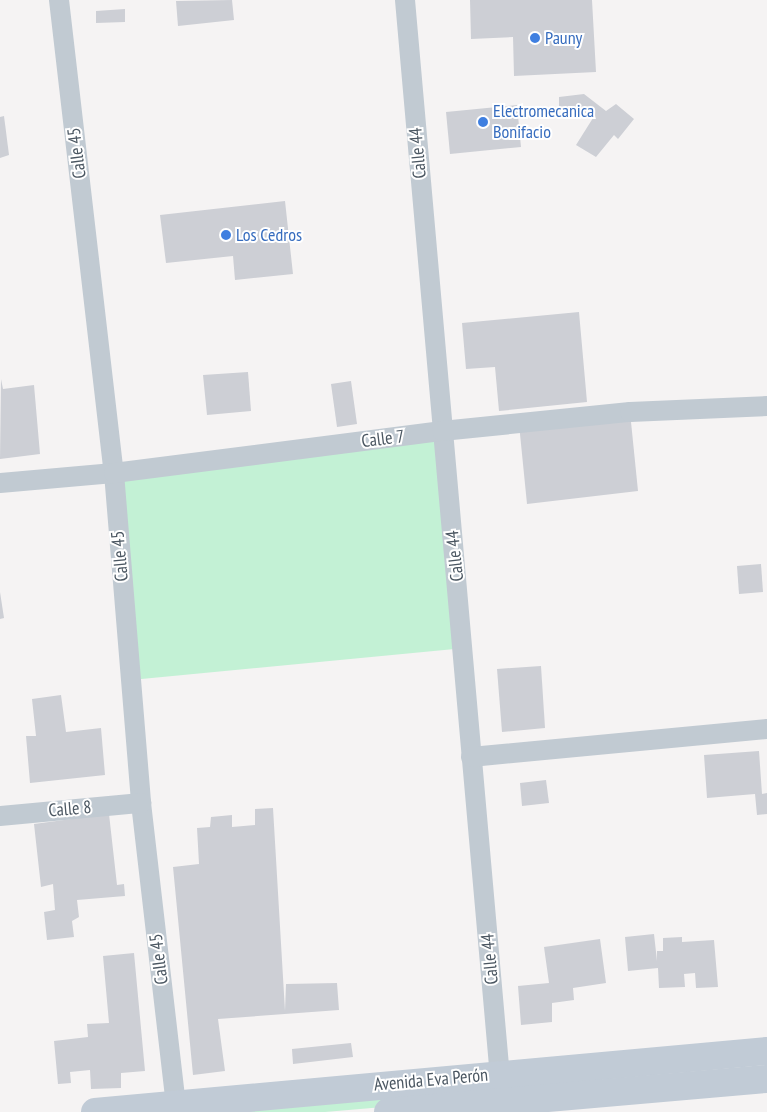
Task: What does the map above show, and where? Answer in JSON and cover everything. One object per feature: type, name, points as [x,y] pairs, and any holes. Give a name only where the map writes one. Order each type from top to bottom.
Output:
[{"type":"main road","name":"Avenida Eva Perón","points":[[95,1112],[177,1108],[501,1075],[767,1051]]},
{"type":"main road","name":"Avenida Eva Perón","points":[[388,1112],[503,1107],[767,1079]]},
{"type":"street","name":"Calle 45","points":[[59,0],[114,472],[141,803],[177,1108]]},
{"type":"street","name":"Calle 44","points":[[405,0],[442,431],[465,648],[471,757],[503,1107]]},
{"type":"street","name":"Calle 7","points":[[0,483],[114,472],[442,431],[630,412],[767,406]]},
{"type":"street","points":[[471,757],[767,729]]},
{"type":"street","name":"Calle 8","points":[[0,816],[141,803]]},
{"type":"green space","points":[[442,431],[465,648],[131,680],[114,473]]},
{"type":"green space","points":[[464,1087],[465,1100],[325,1112],[204,1112]]},
{"type":"building","points":[[232,0],[234,20],[178,26],[176,1]]},
{"type":"building","name":"Pauny","points":[[470,0],[592,0],[596,72],[514,76],[513,37],[471,39]]},
{"type":"building","points":[[125,9],[125,22],[96,23],[96,11]]},
{"type":"building","points":[[584,94],[606,111],[616,104],[634,119],[618,139],[614,135],[596,157],[576,145],[593,118],[579,108],[559,111],[559,97]]},
{"type":"building","name":"Electromecanica Bonifacio","points":[[517,105],[521,147],[450,154],[446,112]]},
{"type":"building","points":[[4,116],[9,155],[0,158],[0,117]]},
{"type":"building","name":"Los Cedros","points":[[285,201],[293,274],[235,280],[233,256],[166,263],[160,215]]},
{"type":"building","points":[[579,312],[587,402],[499,411],[495,367],[466,369],[462,323]]},
{"type":"building","points":[[248,372],[251,411],[207,415],[203,375]]},
{"type":"building","points":[[1,379],[3,389],[34,385],[40,454],[0,459]]},
{"type":"building","points":[[351,381],[357,424],[337,427],[331,384]]},
{"type":"building","points":[[630,412],[638,491],[527,504],[519,424]]},
{"type":"building","points":[[761,564],[763,592],[739,594],[737,566]]},
{"type":"building","points":[[0,592],[4,618],[0,619]]},
{"type":"building","points":[[541,666],[545,728],[502,732],[497,669]]},
{"type":"building","points":[[61,695],[66,732],[101,728],[105,775],[30,783],[26,736],[36,736],[32,699]]},
{"type":"building","points":[[759,751],[762,794],[767,793],[767,814],[757,815],[755,794],[707,798],[704,755]]},
{"type":"building","points":[[546,780],[549,803],[522,806],[520,783]]},
{"type":"building","points":[[273,808],[285,1011],[286,984],[337,983],[339,1010],[218,1019],[225,1071],[193,1075],[173,867],[199,864],[197,828],[210,827],[211,817],[232,815],[232,827],[255,825],[255,809]]},
{"type":"building","points":[[109,814],[117,885],[124,884],[125,896],[77,900],[79,917],[72,921],[74,937],[47,940],[44,912],[55,910],[53,884],[41,887],[34,824]]},
{"type":"building","points":[[654,934],[657,961],[657,951],[663,951],[663,938],[682,937],[682,942],[714,940],[718,987],[696,988],[695,973],[684,974],[685,987],[659,988],[658,968],[628,971],[625,937]]},
{"type":"building","points":[[600,939],[606,983],[573,988],[574,1000],[552,1003],[552,1022],[521,1025],[518,986],[549,983],[544,947]]},
{"type":"building","points":[[134,953],[145,1071],[121,1073],[121,1088],[91,1089],[90,1070],[70,1072],[71,1083],[58,1084],[54,1041],[88,1037],[87,1024],[109,1023],[103,956]]},
{"type":"building","points":[[351,1043],[353,1057],[293,1064],[292,1049]]},
{"type":"place","name":"Pauny","points":[[535,38]]},
{"type":"place","name":"Electromecanica Bonifacio","points":[[483,122]]},
{"type":"place","name":"Los Cedros","points":[[226,235]]}]
